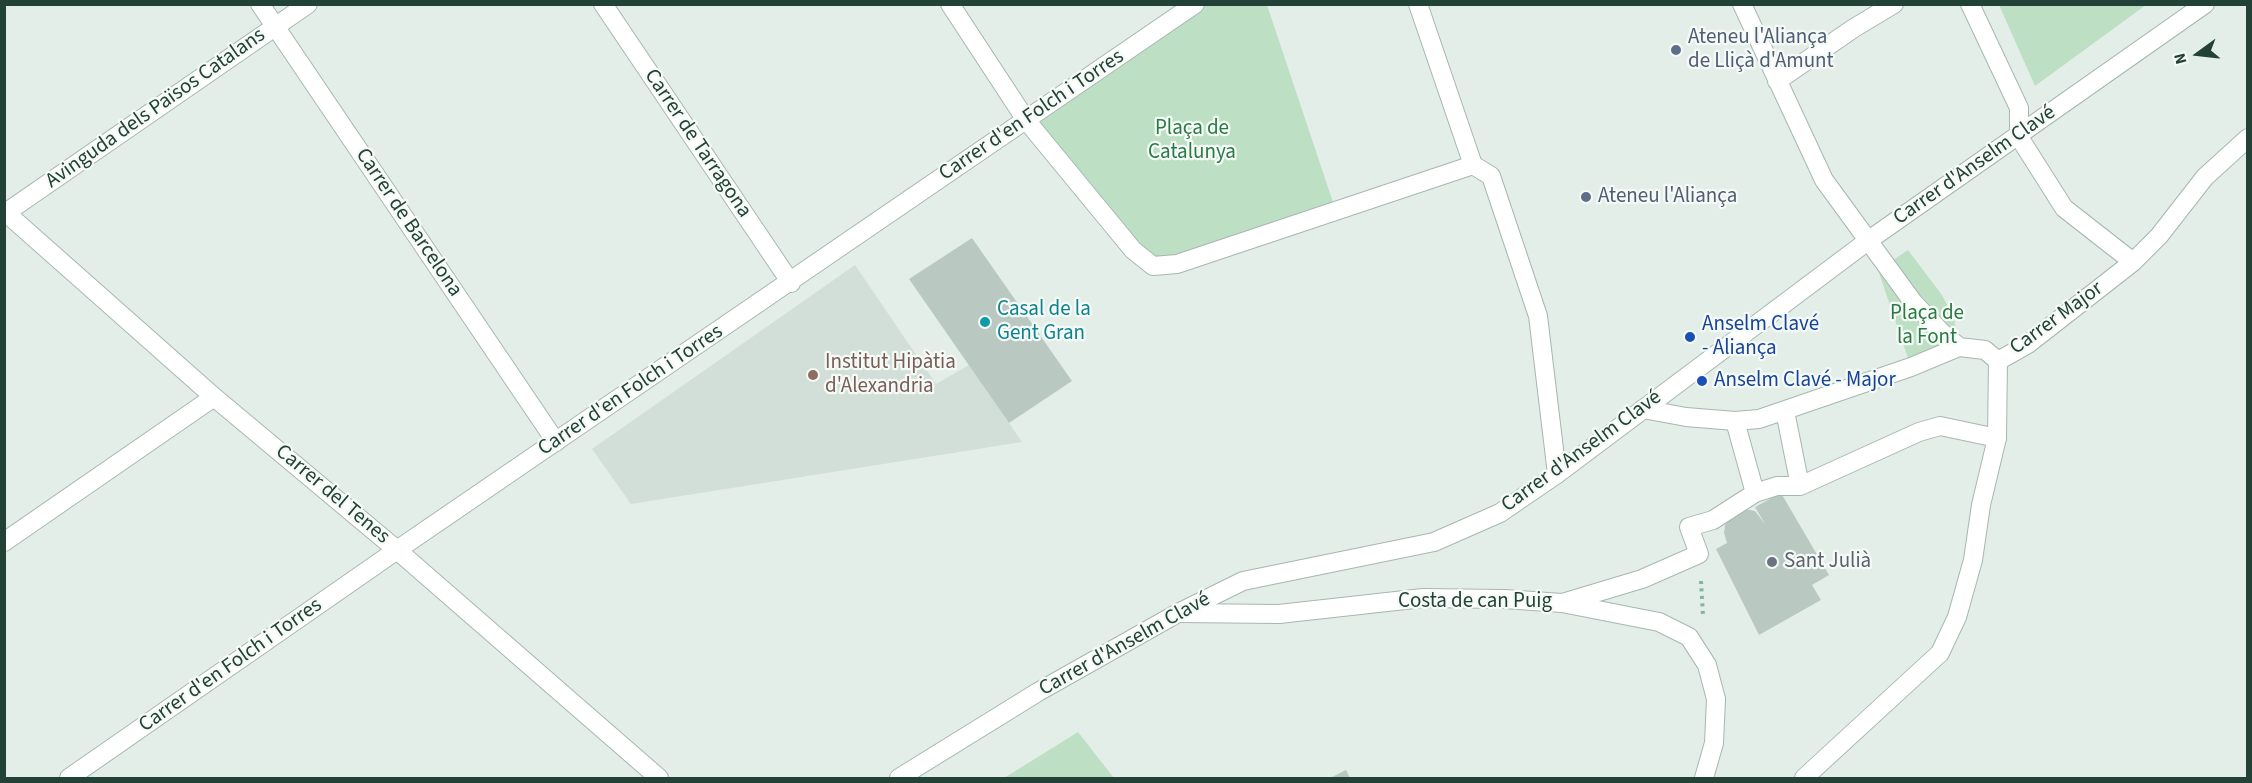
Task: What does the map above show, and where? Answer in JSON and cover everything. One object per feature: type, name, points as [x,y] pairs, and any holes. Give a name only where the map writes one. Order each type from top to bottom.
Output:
[{"type":"street","name":"Carrer de Barcelona","points":[[260,4],[556,442]]},
{"type":"street","name":"Avinguda dels Països Catalans","points":[[5,213],[308,4]]},
{"type":"street","name":"Carrer de Tarragona","points":[[603,4],[791,283]]},
{"type":"street","points":[[950,4],[1026,120],[1133,250],[1153,266],[1177,264],[1473,165]]},
{"type":"street","name":"Carrer d'en Folch i Torres","points":[[69,778],[397,550],[791,283],[1195,4]]},
{"type":"street","points":[[1418,4],[1473,165],[1491,176],[1538,316],[1557,474]]},
{"type":"street","points":[[1642,409],[1686,417],[1735,421],[1759,419],[1911,367],[1959,347],[1913,303],[1869,240],[1847,215],[1824,180],[1743,4]]},
{"type":"street","points":[[1777,81],[1854,28],[1894,4]]},
{"type":"street","points":[[1970,4],[2019,108],[2019,137],[2064,207],[2133,262]]},
{"type":"street","name":"Carrer d'Anselm Clavé","points":[[899,778],[1038,692],[1178,613],[1243,581],[1434,542],[1500,513],[1557,474],[1869,240],[2019,137],[2205,4]]},
{"type":"street","name":"Carrer Major","points":[[1959,347],[1985,350],[1998,361],[2028,344],[2133,262],[2159,237],[2205,177],[2247,138]]},
{"type":"street","name":"Carrer del Tenes","points":[[5,213],[214,397],[397,550],[659,778]]},
{"type":"street","points":[[1804,778],[1940,653],[1957,617],[1973,560],[1981,505],[1997,438],[1998,361]]},
{"type":"street","points":[[4,542],[214,397]]},
{"type":"street","points":[[1785,411],[1800,486]]},
{"type":"street","points":[[1735,421],[1755,493]]},
{"type":"street","points":[[1562,603],[1641,579],[1699,554],[1689,527],[1713,520],[1755,493],[1777,486],[1800,486],[1919,432],[1940,426],[1997,438]]},
{"type":"street","name":"Costa de can Puig","points":[[1178,613],[1279,614],[1423,598],[1562,603],[1659,622],[1689,637],[1707,665],[1716,699],[1714,743],[1704,778]]},
{"type":"path","points":[[1699,554],[1704,620]]},
{"type":"shaded area","name":"Institut Hipàtia d'Alexandria","points":[[855,265],[936,384],[969,365],[1022,442],[631,504],[592,449]]},
{"type":"green space","name":"Plaça de Catalunya","points":[[1195,5],[1267,5],[1336,211],[1153,266],[1026,120]]},
{"type":"green space","points":[[1999,5],[2146,5],[2035,86]]},
{"type":"green space","name":"Plaça de la Font","points":[[1908,250],[1942,295],[1954,318],[1959,347],[1911,367],[1878,270]]},
{"type":"green space","points":[[1078,732],[1114,778],[1004,778]]},
{"type":"building","name":"Casal de la Gent Gran","points":[[972,238],[1072,381],[1009,423],[909,279]]},
{"type":"building","name":"Sant Julià","points":[[1781,493],[1829,575],[1812,585],[1821,600],[1759,635],[1716,549],[1727,543],[1724,533],[1725,525],[1733,515],[1745,509],[1755,511],[1765,524],[1755,507]]},
{"type":"building","points":[[1346,770],[1350,778],[1330,778]]},
{"type":"place","name":"Ateneu l'Aliança de Lliçà d'Amunt","points":[[1676,50]]},
{"type":"place","name":"Ateneu l'Aliança","points":[[1586,197]]},
{"type":"place","name":"Casal de la Gent Gran","points":[[985,322]]},
{"type":"place","name":"Anselm Clavé - Aliança","points":[[1690,337]]},
{"type":"place","name":"Institut Hipàtia d'Alexandria","points":[[813,375]]},
{"type":"place","name":"Anselm Clavé - Major","points":[[1702,381]]},
{"type":"place","name":"Sant Julià","points":[[1772,562]]}]
